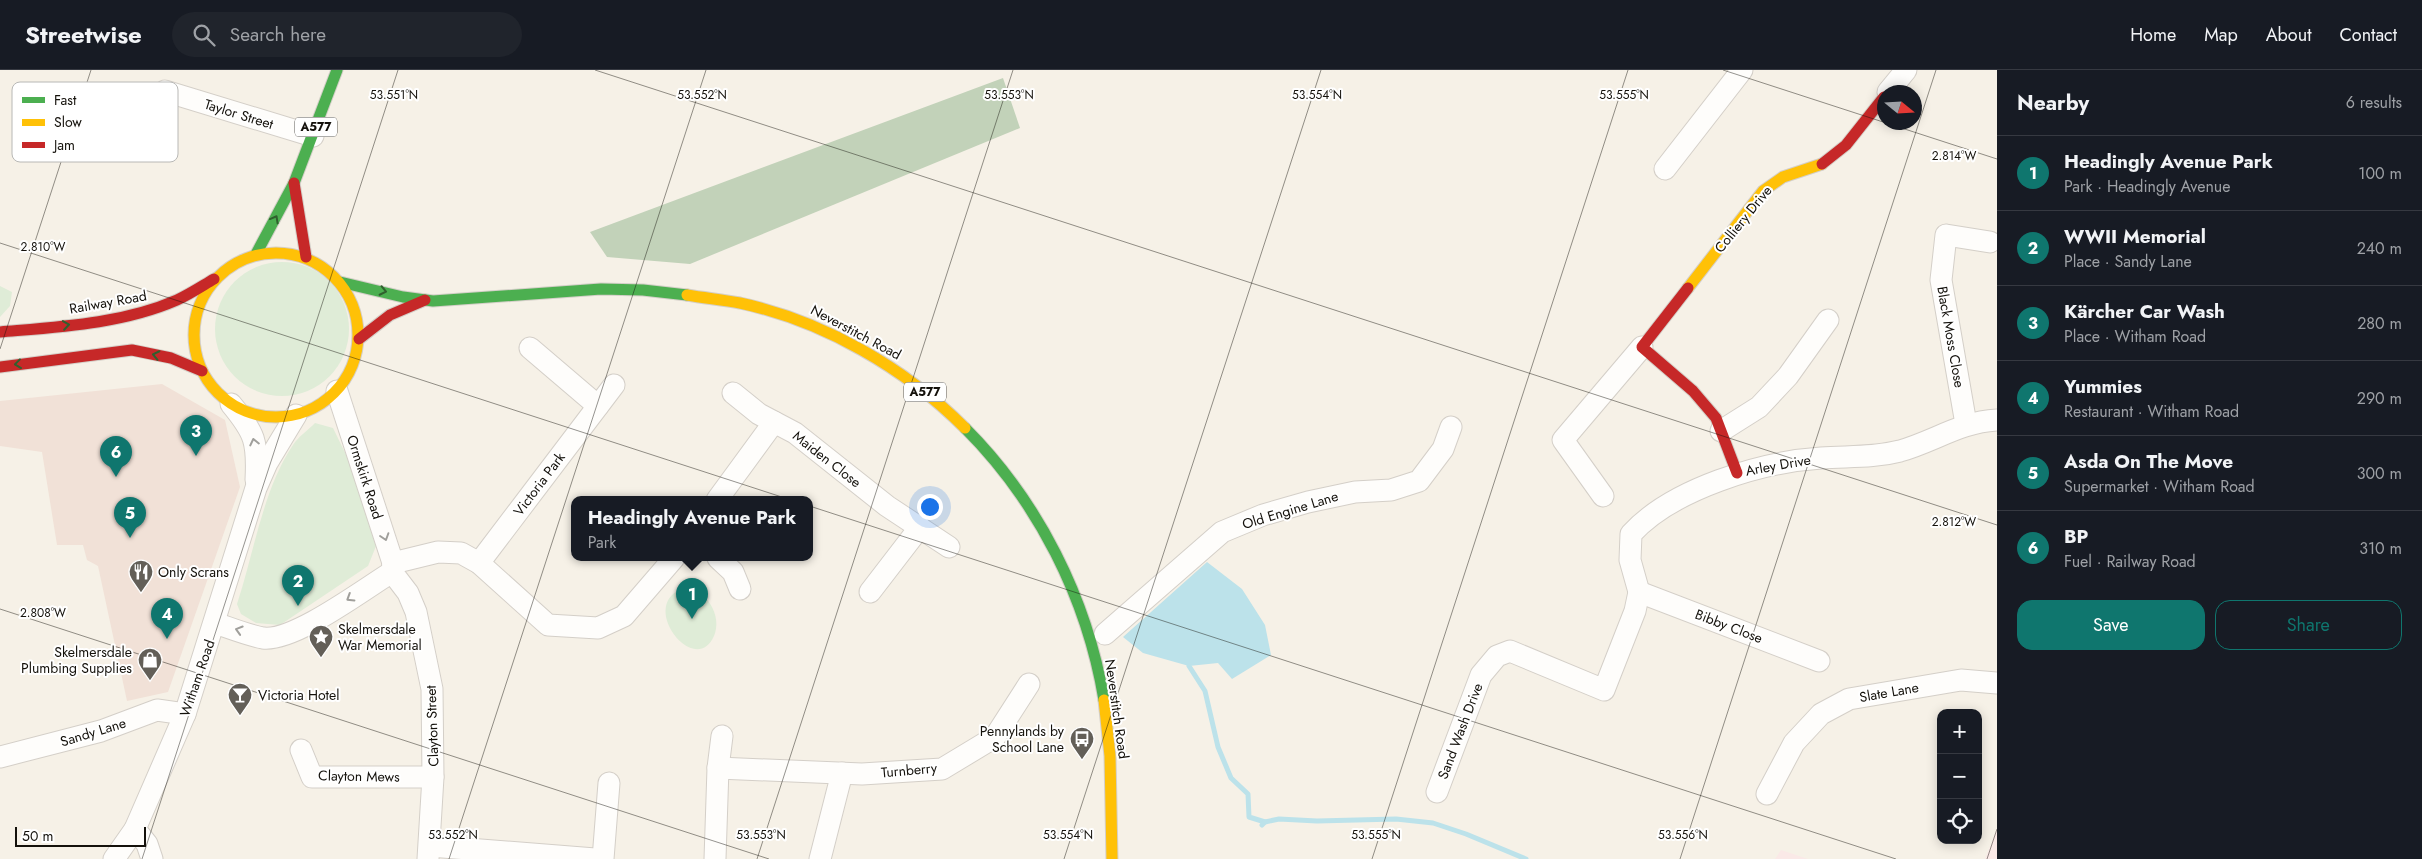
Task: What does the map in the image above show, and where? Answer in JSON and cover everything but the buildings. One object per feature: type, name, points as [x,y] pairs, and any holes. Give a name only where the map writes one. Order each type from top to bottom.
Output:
[{"type":"main road","name":"A577","points":[[256,254],[294,184],[336,70]]},
{"type":"main road","name":"Colliery Drive","points":[[1642,347],[1763,191],[1774,180],[1818,166],[1837,154],[1877,105]]},
{"type":"main road","points":[[294,184],[306,257]]},
{"type":"main road","name":"A577","points":[[282,252],[306,257],[325,268],[340,282],[351,299],[357,318],[359,339],[355,358],[348,375],[336,391],[318,406],[296,415],[274,417],[259,415],[231,404],[214,390],[202,371],[194,348],[194,323],[201,300],[214,279],[233,263],[256,254],[282,252]]},
{"type":"main road","name":"Railway Road","points":[[0,332],[113,318],[148,311],[178,300],[214,279]]},
{"type":"main road","name":"Neverstitch Road","points":[[340,282],[425,300],[600,290],[659,290],[708,296],[794,318],[824,331],[899,372],[968,428],[1020,490],[1042,523],[1074,591],[1095,656],[1102,687],[1111,787],[1112,859]]},
{"type":"main road","name":"Neverstitch Road","points":[[359,339],[377,322],[396,310],[425,300]]},
{"type":"main road","points":[[34,329],[70,358]]},
{"type":"main road","points":[[1642,347],[1693,391],[1716,418],[1737,473]]},
{"type":"main road","points":[[0,367],[132,350],[171,358],[202,371]]},
{"type":"street","points":[[1665,169],[1742,70]]},
{"type":"street","points":[[1894,85],[1906,70]]},
{"type":"street","name":"Taylor Street","points":[[178,95],[313,136]]},
{"type":"street","name":"Black Moss Close","points":[[1966,424],[1941,280],[1946,235],[1990,242]]},
{"type":"street","points":[[1721,431],[1759,407],[1788,376],[1828,320]]},
{"type":"street","name":"Colliery Drive","points":[[1603,496],[1562,440],[1642,347]]},
{"type":"street","points":[[530,348],[598,406]]},
{"type":"street","name":"Victoria Park","points":[[479,563],[614,385]]},
{"type":"street","name":"Ormskirk Road","points":[[336,391],[393,567]]},
{"type":"street","name":"Maiden Close","points":[[733,394],[774,422],[795,433],[887,506],[949,547]]},
{"type":"street","name":"Witham Road","points":[[231,404],[249,426],[255,442],[256,488]]},
{"type":"street","name":"Witham Road","points":[[114,859],[135,829],[185,714],[256,488],[267,463],[296,415]]},
{"type":"street","name":"Arley Drive","points":[[1639,592],[1630,560],[1631,534],[1644,519],[1675,501],[1737,473],[1804,460],[1858,458],[1899,451],[1930,441],[1966,424],[1997,420]]},
{"type":"street","points":[[720,496],[774,422]]},
{"type":"street","name":"Old Engine Lane","points":[[1105,634],[1222,532],[1263,515],[1308,502],[1355,492],[1391,490],[1419,482],[1442,449],[1450,427]]},
{"type":"street","points":[[867,592],[920,527]]},
{"type":"street","points":[[215,623],[263,638],[287,634],[304,627],[393,567],[426,554],[450,552],[461,553],[479,563],[548,625],[598,628],[624,616],[671,561]]},
{"type":"street","points":[[721,561],[733,572],[739,591]]},
{"type":"street","name":"Clayton Street","points":[[393,567],[408,593],[418,621],[432,689],[433,777],[429,852]]},
{"type":"street","name":"Bibby Close","points":[[1639,592],[1819,661]]},
{"type":"street","name":"Sand Wash Drive","points":[[1437,792],[1481,675],[1497,656],[1510,651],[1604,690],[1634,611],[1639,592]]},
{"type":"street","name":"Slate Lane","points":[[1767,794],[1794,743],[1821,714],[1849,699],[1962,680],[1997,683]]},
{"type":"street","name":"Turnberry","points":[[718,768],[842,773],[942,769],[995,737],[1029,684]]},
{"type":"street","name":"Sandy Lane","points":[[0,757],[101,731],[157,710],[185,714]]},
{"type":"street","points":[[715,859],[718,768],[722,736]]},
{"type":"street","name":"Clayton Mews","points":[[301,750],[312,778],[433,777]]},
{"type":"street","points":[[820,859],[842,773]]},
{"type":"street","points":[[603,859],[608,783]]},
{"type":"street","points":[[135,829],[147,844],[152,859]]},
{"type":"street","points":[[429,852],[594,859]]},
{"type":"shaded area","points":[[162,384],[225,420],[240,487],[168,692],[127,701],[98,566],[87,560],[83,545],[57,545],[42,452],[0,446],[0,401]]},
{"type":"shaded area","points":[[1997,829],[1997,859],[1985,859]]},
{"type":"shaded area","points":[[1781,850],[1808,859],[1775,859]]},
{"type":"green space","points":[[1003,78],[1020,128],[690,264],[607,257],[590,232]]},
{"type":"green space","points":[[282,262],[308,267],[329,282],[344,303],[349,329],[344,355],[329,376],[308,391],[282,396],[256,391],[235,376],[220,355],[215,329],[220,303],[235,282],[256,267]]},
{"type":"green space","points":[[0,286],[12,292],[10,306],[0,317]]},
{"type":"green space","points":[[315,423],[333,428],[354,471],[376,546],[368,566],[280,625],[256,623],[241,614],[237,604],[260,522],[274,481],[283,462],[295,442]]},
{"type":"green space","points":[[684,588],[692,589],[706,598],[714,612],[716,628],[714,636],[705,647],[695,649],[684,644],[674,634],[667,622],[666,608],[671,596]]},
{"type":"water","points":[[1207,562],[1242,589],[1265,625],[1271,655],[1232,679],[1218,663],[1189,666],[1143,653],[1123,637]]},
{"type":"waterway","points":[[1189,666],[1205,691],[1218,747],[1231,778],[1248,794],[1249,817],[1265,822]]},
{"type":"waterway","points":[[1262,825],[1265,822],[1279,819],[1317,821],[1396,819],[1433,823],[1466,834],[1526,859]]},
{"type":"traffic: fast","points":[[256,254],[294,183],[337,70]]},
{"type":"traffic: fast","points":[[340,282],[403,297],[433,301],[601,289],[643,290],[687,295]]},
{"type":"traffic: fast","points":[[965,428],[991,456],[1015,487],[1037,519],[1056,553],[1072,588],[1085,625],[1096,662],[1104,700]]},
{"type":"traffic: slow","points":[[1688,288],[1763,191],[1783,177],[1822,164]]},
{"type":"traffic: slow","points":[[284,253],[300,256],[315,262],[340,283],[349,296],[355,311],[358,335],[357,351],[349,374],[328,399],[315,408],[300,414],[268,417],[252,414],[237,408],[212,387],[203,374],[197,359],[194,327],[197,311],[203,296],[224,271],[237,262],[252,256],[284,253]]},
{"type":"traffic: slow","points":[[687,295],[740,303],[771,311],[832,335],[890,367],[942,406],[965,428]]},
{"type":"traffic: slow","points":[[1104,700],[1110,756],[1112,859]]},
{"type":"traffic: jam","points":[[1822,164],[1846,145],[1877,106]]},
{"type":"traffic: jam","points":[[294,183],[306,257]]},
{"type":"traffic: jam","points":[[0,332],[90,323],[134,314],[177,300],[214,279]]},
{"type":"traffic: jam","points":[[1688,288],[1642,347],[1693,391],[1716,418],[1737,473]]},
{"type":"traffic: jam","points":[[359,339],[390,315],[425,300]]},
{"type":"traffic: jam","points":[[0,367],[132,350],[171,358],[202,371]]},
{"type":"place","name":"Kärcher Car Wash","points":[[196,456]]},
{"type":"place","name":"BP","points":[[116,477]]},
{"type":"place","name":"Asda On The Move","points":[[130,538]]},
{"type":"place","name":"Only Scrans","points":[[141,593]]},
{"type":"place","name":"WWII Memorial","points":[[298,606]]},
{"type":"place","name":"Headingly Avenue Park","points":[[692,619]]},
{"type":"place","name":"Yummies","points":[[167,639]]},
{"type":"place","name":"Skelmersdale War Memorial","points":[[321,658]]},
{"type":"place","name":"Skelmersdale Plumbing Supplies","points":[[150,681]]},
{"type":"place","name":"Victoria Hotel","points":[[240,716]]},
{"type":"place","name":"Pennylands by School Lane","points":[[1082,760]]}]
